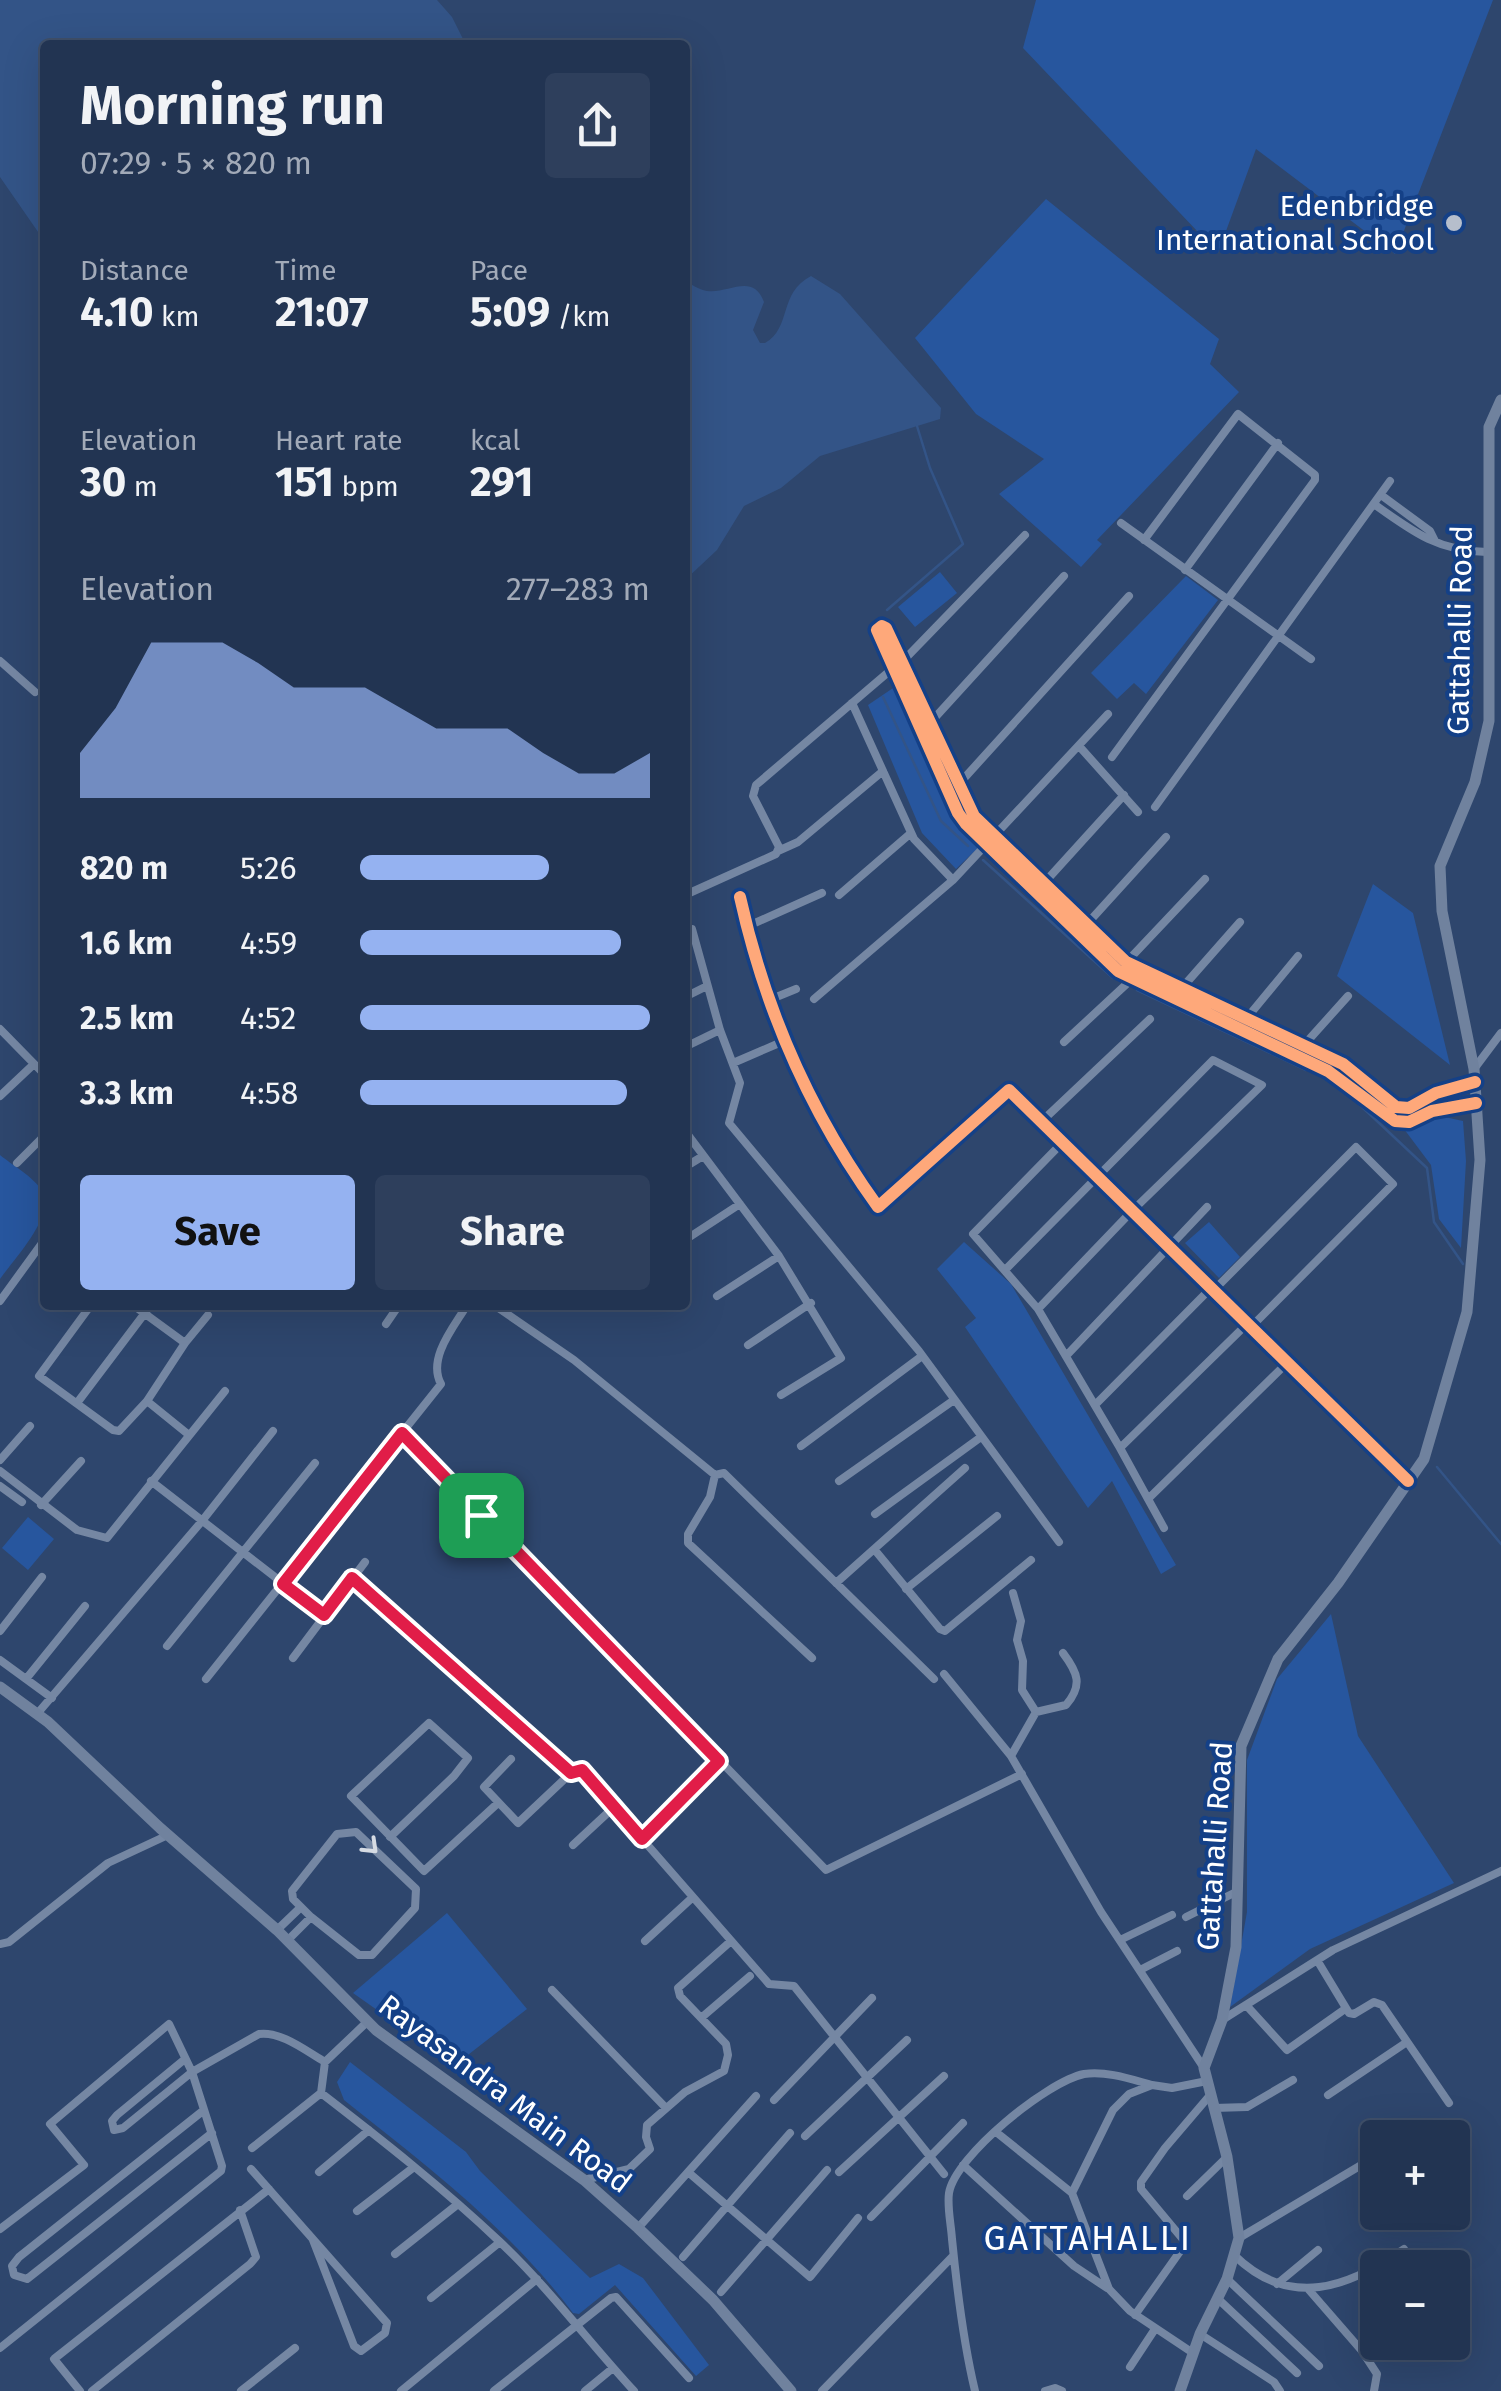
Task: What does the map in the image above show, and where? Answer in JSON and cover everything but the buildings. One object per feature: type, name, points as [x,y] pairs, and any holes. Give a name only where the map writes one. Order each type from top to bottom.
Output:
[{"type":"main road","name":"Gattahalli Road","points":[[1207,2081],[1236,1947],[1241,1746],[1278,1659],[1338,1583],[1424,1459],[1467,1312],[1480,1160],[1474,1076],[1442,911],[1440,866],[1474,782],[1489,721],[1489,427],[1501,400]]},
{"type":"main road","name":"Rayasandra Main Road","points":[[0,1687],[38,1714],[277,1930],[367,2022],[584,2180],[638,2228],[713,2300],[790,2391]]},
{"type":"main road","points":[[1166,2391],[1181,2386],[1200,2334],[1227,2279],[1238,2238],[1227,2157],[1207,2081]]},
{"type":"street","points":[[1112,756],[1315,480],[1313,471],[1242,415],[1234,416],[1144,540]]},
{"type":"street","points":[[1185,570],[1278,443]]},
{"type":"street","points":[[1156,807],[1390,482]]},
{"type":"street","points":[[1380,494],[1430,532],[1435,541]]},
{"type":"street","points":[[1374,504],[1424,540],[1457,552],[1487,552]]},
{"type":"street","points":[[1121,523],[1310,659]]},
{"type":"street","points":[[902,662],[1025,535]]},
{"type":"street","points":[[930,722],[1064,576]]},
{"type":"street","points":[[958,784],[1129,596]]},
{"type":"street","points":[[1476,1102],[1432,1111],[1408,1122],[1395,1121],[1328,1071],[1118,971],[958,813],[876,634],[879,627],[886,628],[974,816],[1126,962],[1343,1064],[1404,1109],[1474,1076],[1501,1033]]},
{"type":"street","points":[[0,660],[35,692]]},
{"type":"street","points":[[778,851],[752,796],[753,790],[892,668]]},
{"type":"street","points":[[852,702],[910,833],[954,880]]},
{"type":"street","points":[[814,999],[954,880],[1108,714]]},
{"type":"street","points":[[1079,746],[1138,812]]},
{"type":"street","points":[[690,894],[798,842],[883,770]]},
{"type":"street","points":[[1046,882],[1124,796]]},
{"type":"street","points":[[839,895],[910,833]]},
{"type":"street","points":[[1088,924],[1166,837]]},
{"type":"street","points":[[1118,971],[1205,880]]},
{"type":"street","points":[[746,927],[822,893]]},
{"type":"street","points":[[740,897],[768,1000],[784,1040],[824,1124],[878,1207],[1008,1090],[1408,1482]]},
{"type":"street","points":[[1181,989],[1240,922]]},
{"type":"street","points":[[690,938],[740,1083],[728,1123],[922,1356],[1058,1542]]},
{"type":"street","points":[[1246,1019],[1298,956]]},
{"type":"street","points":[[1064,1042],[1132,979]]},
{"type":"street","points":[[690,995],[708,986]]},
{"type":"street","points":[[768,1000],[796,989]]},
{"type":"street","points":[[1304,1045],[1348,996]]},
{"type":"street","points":[[1041,1122],[1150,1020]]},
{"type":"street","points":[[0,1028],[40,1070]]},
{"type":"street","points":[[690,1045],[720,1030]]},
{"type":"street","points":[[732,1063],[784,1040]]},
{"type":"street","points":[[1004,1270],[1213,1060],[1262,1085],[1038,1309]]},
{"type":"street","points":[[0,1096],[34,1064]]},
{"type":"street","points":[[690,1138],[779,1256],[841,1358],[781,1395]]},
{"type":"street","points":[[18,1163],[40,1140]]},
{"type":"street","points":[[1062,1143],[974,1234],[1038,1309],[1164,1528]]},
{"type":"street","points":[[1095,1404],[1356,1147],[1393,1184],[1120,1448]]},
{"type":"street","points":[[690,1165],[703,1156]]},
{"type":"street","points":[[690,1237],[740,1204]]},
{"type":"street","points":[[1066,1356],[1207,1207]]},
{"type":"street","points":[[0,1301],[40,1246]]},
{"type":"street","points":[[717,1296],[779,1256]]},
{"type":"street","points":[[748,1345],[811,1303]]},
{"type":"street","points":[[87,1310],[39,1376],[119,1431],[208,1316]]},
{"type":"street","points":[[77,1404],[147,1310]]},
{"type":"street","points":[[149,1310],[185,1343]]},
{"type":"street","points":[[386,1324],[396,1310]]},
{"type":"street","points":[[206,1679],[441,1384],[435,1373],[436,1361],[464,1310]]},
{"type":"street","points":[[501,1310],[574,1360],[715,1475]]},
{"type":"street","points":[[801,1446],[922,1356]]},
{"type":"street","points":[[1148,1500],[1288,1362]]},
{"type":"street","points":[[0,1471],[77,1530],[107,1538],[225,1391]]},
{"type":"street","points":[[840,1480],[954,1400]]},
{"type":"street","points":[[146,1401],[189,1435]]},
{"type":"street","points":[[0,1460],[30,1426]]},
{"type":"street","points":[[38,1714],[273,1431]]},
{"type":"street","points":[[402,1433],[826,1870],[1022,1774]]},
{"type":"street","points":[[874,1514],[981,1437]]},
{"type":"street","points":[[41,1505],[81,1461]]},
{"type":"street","points":[[167,1646],[316,1463]]},
{"type":"street","points":[[836,1583],[965,1468]]},
{"type":"street","points":[[715,1475],[724,1473],[934,1679]]},
{"type":"street","points":[[715,1475],[710,1497],[688,1534],[688,1544],[812,1658]]},
{"type":"street","points":[[151,1481],[324,1615]]},
{"type":"street","points":[[0,1486],[22,1502]]},
{"type":"street","points":[[906,1588],[996,1516]]},
{"type":"street","points":[[874,1549],[944,1631],[1031,1560]]},
{"type":"street","points":[[293,1658],[365,1562]]},
{"type":"street","points":[[0,1631],[42,1577]]},
{"type":"street","points":[[352,1578],[571,1773]]},
{"type":"street","points":[[1013,1593],[1020,1622],[1017,1640],[1024,1662],[1022,1690],[1036,1712]]},
{"type":"street","points":[[26,1679],[85,1606]]},
{"type":"street","points":[[1012,1756],[1036,1712],[1066,1705],[1078,1687],[1076,1670],[1063,1653]]},
{"type":"street","points":[[0,1660],[52,1698]]},
{"type":"street","points":[[944,1674],[1012,1756],[1207,2081]]},
{"type":"street","points":[[390,1837],[468,1758],[429,1723],[350,1796],[390,1837],[424,1871],[498,1802]]},
{"type":"street","points":[[510,1760],[484,1787],[518,1823],[571,1773],[582,1770],[768,1984],[794,1986],[944,2174]]},
{"type":"street","points":[[642,1839],[719,1761]]},
{"type":"street","points":[[574,1845],[614,1807]]},
{"type":"street","points":[[346,1831],[356,1832],[416,1889],[415,1908],[372,1955],[359,1955],[301,1907],[293,1899],[292,1891],[337,1834],[346,1831]]},
{"type":"street","points":[[0,1944],[8,1942],[108,1864],[168,1835]]},
{"type":"street","points":[[1222,2020],[1317,1960],[1501,1871]]},
{"type":"street","points":[[1186,1917],[1238,1892]]},
{"type":"street","points":[[645,1941],[693,1897]]},
{"type":"street","points":[[277,1930],[301,1907]]},
{"type":"street","points":[[1120,1940],[1172,1915]]},
{"type":"street","points":[[287,1940],[311,1918]]},
{"type":"street","points":[[584,2180],[629,2169],[650,2149],[648,2125],[685,2092],[724,2071],[726,2044],[680,1996],[678,1988],[731,1941]]},
{"type":"street","points":[[1140,1970],[1177,1951]]},
{"type":"street","points":[[1317,1960],[1345,2009],[1354,2014],[1378,2003],[1449,2103]]},
{"type":"street","points":[[700,2018],[750,1976]]},
{"type":"street","points":[[552,1990],[666,2108]]},
{"type":"street","points":[[774,2100],[872,1998]]},
{"type":"street","points":[[1246,2005],[1287,2050],[1345,2009]]},
{"type":"street","points":[[252,2148],[321,2092],[325,2062],[367,2022]]},
{"type":"street","points":[[0,2230],[84,2166],[50,2124],[170,2024],[192,2072],[221,2171],[0,2348]]},
{"type":"street","points":[[186,2058],[117,2115],[111,2126],[114,2130],[123,2128],[192,2072],[259,2034],[269,2033],[325,2062]]},
{"type":"street","points":[[805,2136],[906,2040]]},
{"type":"street","points":[[1328,2095],[1407,2042]]},
{"type":"street","points":[[975,2391],[965,2351],[948,2195],[962,2165],[1056,2084],[1084,2074],[1109,2073],[1172,2088],[1207,2081]]},
{"type":"street","points":[[840,2172],[944,2076]]},
{"type":"street","points":[[1214,2108],[1247,2107],[1293,2080]]},
{"type":"street","points":[[1135,2315],[1186,2243],[1140,2189],[1141,2182],[1207,2081]]},
{"type":"street","points":[[1072,2193],[1113,2110],[1129,2094],[1152,2084]]},
{"type":"street","points":[[321,2092],[500,2242],[537,2278],[634,2391]]},
{"type":"street","points":[[638,2228],[756,2096]]},
{"type":"street","points":[[204,2110],[19,2258],[12,2266],[14,2275],[27,2279],[212,2133]]},
{"type":"street","points":[[871,2217],[963,2122]]},
{"type":"street","points":[[319,2172],[369,2130]]},
{"type":"street","points":[[996,2132],[1072,2193],[1109,2289]]},
{"type":"street","points":[[683,2256],[790,2133]]},
{"type":"street","points":[[1187,2196],[1227,2157]]},
{"type":"street","points":[[962,2165],[1074,2266],[1109,2289],[1135,2315],[1193,2353]]},
{"type":"street","points":[[1238,2238],[1360,2166]]},
{"type":"street","points":[[358,2211],[414,2167]]},
{"type":"street","points":[[251,2168],[387,2323],[386,2333],[361,2352],[354,2346],[313,2240]]},
{"type":"street","points":[[721,2292],[826,2170]]},
{"type":"street","points":[[688,2172],[810,2277],[858,2218]]},
{"type":"street","points":[[80,2391],[54,2359],[269,2189]]},
{"type":"street","points":[[395,2254],[458,2204]]},
{"type":"street","points":[[92,2391],[256,2257],[240,2210]]},
{"type":"street","points":[[431,2298],[500,2242]]},
{"type":"street","points":[[1235,2256],[1248,2269],[1277,2284],[1308,2289],[1332,2287],[1404,2249]]},
{"type":"street","points":[[1277,2284],[1318,2250]]},
{"type":"street","points":[[822,2391],[954,2256]]},
{"type":"street","points":[[400,2391],[537,2278]]},
{"type":"street","points":[[1227,2279],[1319,2366]]},
{"type":"street","points":[[1308,2289],[1362,2351],[1376,2374],[1374,2391]]},
{"type":"street","points":[[494,2391],[576,2324],[616,2297],[689,2378]]},
{"type":"street","points":[[1217,2298],[1297,2372]]},
{"type":"street","points":[[1130,2367],[1155,2329]]},
{"type":"street","points":[[1200,2334],[1274,2382],[1280,2391]]},
{"type":"street","points":[[240,2391],[295,2348]]},
{"type":"street","points":[[585,2391],[613,2368]]},
{"type":"street","points":[[1045,2391],[1062,2391]]},
{"type":"shaded area","points":[[0,0],[437,0],[452,17],[464,40],[40,40],[40,235],[0,177]]},
{"type":"shaded area","points":[[1036,0],[1493,0],[1395,254],[1256,149],[1218,253],[1023,48]]},
{"type":"shaded area","points":[[1046,199],[1219,339],[1210,364],[1239,392],[1097,540],[1102,544],[1081,567],[999,494],[1044,459],[976,414],[915,338]]},
{"type":"shaded area","points":[[811,276],[840,294],[941,408],[940,419],[820,456],[781,488],[744,506],[717,550],[690,575],[690,284],[707,291],[753,288],[764,302],[753,330],[760,343],[765,343],[779,329],[789,301]]},
{"type":"shaded area","points":[[940,572],[957,593],[915,627],[898,607]]},
{"type":"shaded area","points":[[1186,576],[1218,600],[1146,694],[1134,683],[1117,699],[1091,673]]},
{"type":"shaded area","points":[[896,686],[954,819],[982,844],[956,869],[922,833],[868,705]]},
{"type":"shaded area","points":[[1373,884],[1413,913],[1450,1065],[1337,976]]},
{"type":"shaded area","points":[[1431,1114],[1463,1121],[1466,1161],[1461,1248],[1439,1219],[1431,1165],[1404,1129]]},
{"type":"shaded area","points":[[0,1155],[40,1188],[40,1222],[0,1279]]},
{"type":"shaded area","points":[[1209,1222],[1240,1257],[1219,1278],[1185,1243]]},
{"type":"shaded area","points":[[964,1242],[1011,1284],[1176,1565],[1161,1574],[1112,1481],[1088,1508],[965,1327],[976,1318],[937,1269]]},
{"type":"shaded area","points":[[28,1517],[54,1539],[28,1570],[2,1548]]},
{"type":"shaded area","points":[[1331,1614],[1358,1736],[1454,1883],[1310,1949],[1230,2007],[1247,1912],[1247,1760],[1277,1679]]},
{"type":"shaded area","points":[[447,1913],[527,2009],[455,2065],[353,1993]]},
{"type":"shaded area","points":[[350,2062],[466,2152],[480,2171],[590,2278],[619,2264],[643,2278],[709,2365],[696,2376],[615,2285],[579,2314],[573,2313],[494,2226],[344,2100],[337,2082]]},
{"type":"waterway","points":[[887,610],[963,544],[930,468],[917,426]]},
{"type":"waterway","points":[[883,697],[941,821],[968,846]]},
{"type":"waterway","points":[[983,860],[1113,978]]},
{"type":"waterway","points":[[1137,990],[1306,1070]]},
{"type":"waterway","points":[[1361,1106],[1427,1168],[1434,1222],[1463,1264]]},
{"type":"waterway","points":[[1437,1467],[1501,1544]]},
{"type":"cycle path","points":[[1475,1082],[1436,1093],[1409,1108],[1396,1107],[1343,1064],[1126,962],[974,816],[886,628],[877,630],[958,813],[1118,971],[1328,1071],[1395,1121],[1409,1122],[1432,1111],[1476,1103]]},
{"type":"cycle path","points":[[740,897],[763,980],[793,1059],[831,1135],[878,1207],[1009,1090],[1408,1481]]},
{"type":"place","name":"Edenbridge International School","points":[[1454,223]]},
{"type":"district","name":"GATTAHALLI","points":[[1088,2238]]},
{"type":"route","points":[[402,1433],[481,1515],[719,1761],[642,1839],[582,1770],[571,1773],[352,1578],[324,1615],[283,1584],[402,1433]]}]
